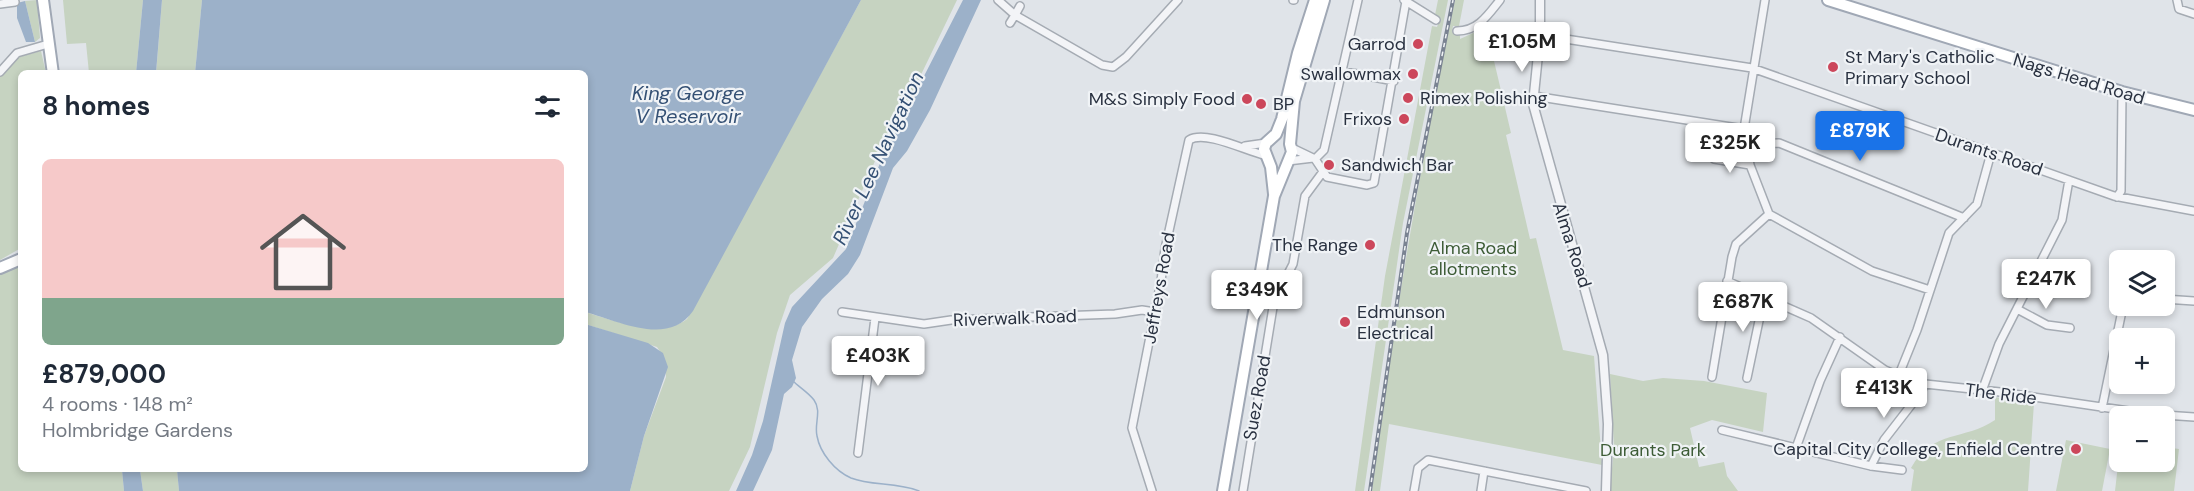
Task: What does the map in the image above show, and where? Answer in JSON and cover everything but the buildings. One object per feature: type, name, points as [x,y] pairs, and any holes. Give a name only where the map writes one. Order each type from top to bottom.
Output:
[{"type":"main road","points":[[43,0],[52,70]]},
{"type":"main road","points":[[1274,196],[1271,167],[1265,157],[1270,140],[1282,119],[1298,53],[1315,0]]},
{"type":"main road","points":[[1223,491],[1274,196],[1291,146],[1298,84],[1324,0]]},
{"type":"main road","name":"Nags Head Road","points":[[1828,0],[2122,92],[2194,110]]},
{"type":"main road","points":[[1270,140],[1284,138],[1291,146]]},
{"type":"main road","points":[[1265,157],[1275,165],[1287,162]]},
{"type":"main road","points":[[0,268],[18,259]]},
{"type":"street","points":[[998,0],[1015,15],[1102,65],[1113,67],[1126,57],[1178,0]]},
{"type":"street","points":[[1287,162],[1314,158],[1324,150],[1358,0]]},
{"type":"street","points":[[1457,31],[1470,30],[1480,24],[1500,0]]},
{"type":"street","name":"Alma Road","points":[[1540,0],[1540,35],[1534,96],[1539,134],[1590,302],[1603,355],[1608,424],[1606,491]]},
{"type":"street","points":[[1765,0],[1752,68],[1744,129],[1750,165],[1768,214],[1872,271],[1930,290]]},
{"type":"street","points":[[2177,0],[2179,9],[2194,14]]},
{"type":"street","points":[[1291,146],[1314,158],[1322,173],[1327,177],[1367,185],[1374,183],[1394,81],[1405,1],[1436,20]]},
{"type":"street","points":[[0,4],[15,2]]},
{"type":"street","points":[[1010,23],[1020,6]]},
{"type":"street","name":"Durants Road","points":[[1540,35],[1752,68],[2118,197],[2194,211]]},
{"type":"street","points":[[0,72],[17,53],[48,44]]},
{"type":"street","points":[[1341,71],[1394,81]]},
{"type":"street","points":[[2118,197],[2121,191],[2122,92]]},
{"type":"street","points":[[1534,96],[1744,129]]},
{"type":"street","name":"Jeffreys Road","points":[[1152,491],[1132,428],[1167,238],[1189,140],[1196,138],[1245,146],[1265,157]]},
{"type":"street","name":"Jeffreys Road","points":[[1245,146],[1270,140]]},
{"type":"street","points":[[1747,144],[1779,142],[1957,213],[1964,218]]},
{"type":"street","points":[[1898,377],[1949,233],[1964,218],[1981,195],[1991,153]]},
{"type":"street","points":[[1714,159],[1750,165]]},
{"type":"street","name":"Suez Road","points":[[1243,491],[1274,301],[1293,264],[1305,196],[1322,173]]},
{"type":"street","points":[[1982,391],[1999,344],[2060,224],[2069,180]]},
{"type":"street","points":[[1712,377],[1727,281],[1736,244],[1768,214]]},
{"type":"street","name":"The Ride","points":[[1727,281],[1811,318],[1898,377],[1924,384],[2102,408],[2194,417]]},
{"type":"street","points":[[1747,378],[1764,297]]},
{"type":"street","points":[[2175,300],[2194,301]]},
{"type":"street","points":[[2017,309],[2047,325],[2070,328]]},
{"type":"street","name":"Riverwalk Road","points":[[842,312],[930,324],[951,320],[1115,314],[1142,310],[1155,312]]},
{"type":"street","points":[[2102,408],[2121,316]]},
{"type":"street","points":[[858,453],[874,318]]},
{"type":"street","points":[[1796,448],[1820,381],[1840,337]]},
{"type":"street","points":[[1871,465],[1884,440],[1922,391],[1924,384]]},
{"type":"street","points":[[1722,430],[1871,465],[1902,470]]},
{"type":"street","points":[[1414,491],[1418,468],[1428,460],[1586,491]]},
{"type":"street","points":[[1481,491],[1484,471]]},
{"type":"street","points":[[1545,491],[1547,482]]},
{"type":"green space","points":[[37,0],[40,38],[35,42],[25,1]]},
{"type":"green space","points":[[63,0],[143,0],[136,70],[89,70],[86,43],[67,44]]},
{"type":"green space","points":[[162,0],[202,0],[195,70],[156,70]]},
{"type":"green space","points":[[861,0],[957,0],[904,110],[878,154],[833,258],[790,295],[777,333],[750,447],[729,491],[630,491],[644,436],[666,377],[665,359],[657,347],[588,325],[588,313],[651,328],[677,325],[687,319]]},
{"type":"green space","points":[[1438,0],[1448,0],[1403,223],[1364,491],[1355,491],[1385,276],[1432,26],[1437,27],[1440,18],[1435,15]]},
{"type":"green space","name":"Alma Road allotments","points":[[1455,0],[1464,0],[1459,26],[1453,26],[1452,32],[1460,35],[1460,39],[1486,27],[1511,133],[1506,135],[1530,239],[1536,238],[1563,350],[1594,356],[1602,465],[1389,424],[1380,491],[1372,491],[1408,245]]},
{"type":"green space","points":[[41,51],[45,70],[18,70],[18,250],[0,260],[0,77],[19,57]]},
{"type":"green space","points":[[18,266],[18,472],[122,472],[124,491],[0,491],[0,275]]},
{"type":"green space","name":"Durants Park","points":[[1610,374],[1643,381],[1663,378],[1704,381],[1767,393],[1763,432],[1712,420],[1690,428],[1699,467],[1724,462],[1727,476],[1738,491],[1610,491],[1614,447]]},
{"type":"green space","points":[[1995,397],[2034,403],[2028,491],[1911,491],[1914,470],[1911,468],[1920,456],[1939,441],[1972,431],[1995,420]]},
{"type":"green space","points":[[2066,440],[2109,449],[2102,491],[2056,491]]},
{"type":"green space","points":[[2175,448],[2179,449],[2174,491],[2115,491],[2117,472],[2175,472]]},
{"type":"green space","points":[[140,472],[177,472],[179,491],[143,491]]},
{"type":"water","points":[[143,0],[162,0],[156,70],[136,70]]},
{"type":"water","name":"King George V Reservoir","points":[[202,0],[861,0],[693,311],[683,322],[670,328],[657,330],[628,325],[588,313],[588,70],[195,70]]},
{"type":"water","points":[[963,0],[981,0],[930,110],[907,151],[893,168],[860,255],[848,274],[822,299],[802,327],[792,360],[796,378],[792,387],[784,394],[772,450],[753,491],[736,491],[752,455],[763,421],[785,323],[792,307],[846,249],[882,158]]},
{"type":"water","points":[[25,1],[35,42],[26,42],[17,18],[17,3]]},
{"type":"water","points":[[588,325],[648,343],[663,353],[668,367],[644,436],[630,491],[179,491],[177,472],[588,472]]},
{"type":"water","points":[[122,472],[140,472],[143,491],[124,491]]},
{"type":"waterway","points":[[793,381],[814,400],[818,413],[816,431],[819,442],[829,461],[839,471],[851,478],[919,491]]},
{"type":"railway","points":[[1370,491],[1407,233],[1453,0]]},
{"type":"place","name":"Garrod","points":[[1418,44]]},
{"type":"place","name":"St Mary's Catholic Primary School","points":[[1833,67]]},
{"type":"place","name":"Swallowmax","points":[[1413,74]]},
{"type":"place","name":"Rimex Polishing","points":[[1408,98]]},
{"type":"place","name":"M&S Simply Food","points":[[1247,99]]},
{"type":"place","name":"BP","points":[[1261,104]]},
{"type":"place","name":"Frixos","points":[[1404,119]]},
{"type":"place","name":"Sandwich Bar","points":[[1329,165]]},
{"type":"place","name":"The Range","points":[[1370,245]]},
{"type":"place","name":"Edmunson Electrical","points":[[1345,322]]},
{"type":"place","name":"Capital City College, Enfield Centre","points":[[2076,449]]},
{"type":"water label","name":"River Lee Navigation","points":[[878,158]]}]
